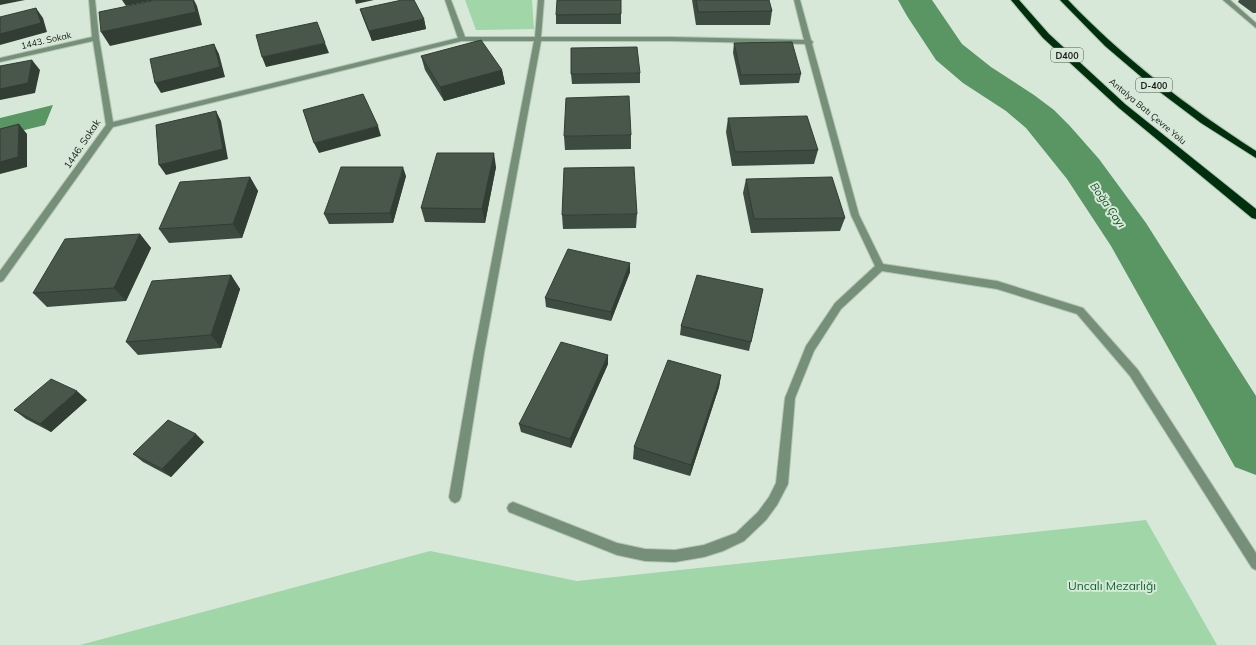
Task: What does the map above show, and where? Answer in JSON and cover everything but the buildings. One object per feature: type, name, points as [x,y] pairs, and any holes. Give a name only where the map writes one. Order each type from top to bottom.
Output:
[{"type":"highway","name":"Antalya Batı Çevre Yolu","points":[[1015,0],[1046,36],[1122,106],[1256,215]]},
{"type":"highway","name":"D-400","points":[[1064,0],[1087,26],[1153,84],[1256,155]]},
{"type":"street","name":"1446. Sokak","points":[[0,278],[110,125],[96,38],[92,0]]},
{"type":"street","points":[[448,0],[462,39]]},
{"type":"street","points":[[455,497],[479,353],[538,38],[541,0]]},
{"type":"street","points":[[797,0],[810,42],[815,68],[855,215],[880,267]]},
{"type":"street","points":[[1226,0],[1256,26]]},
{"type":"street","name":"1443. Sokak","points":[[0,60],[96,38]]},
{"type":"street","points":[[110,125],[462,39],[538,38],[810,42]]},
{"type":"street","points":[[513,508],[617,549],[645,555],[675,556],[704,551],[723,545],[740,537],[762,516],[773,501],[782,484],[790,398],[810,349],[838,306],[880,267]]},
{"type":"street","points":[[880,267],[997,286],[1080,311],[1134,373],[1256,564]]},
{"type":"green space","points":[[465,0],[532,0],[534,29],[476,30]]},
{"type":"green space","name":"Uncalı Mezarlığı","points":[[1146,520],[1217,645],[80,645],[430,551],[577,581]]},
{"type":"shaded area","points":[[53,105],[45,125],[0,136],[0,118]]},
{"type":"waterway","name":"Boğa Çayı","points":[[915,0],[924,16],[949,52],[977,75],[1020,103],[1040,119],[1083,169],[1129,235],[1256,448]]}]
